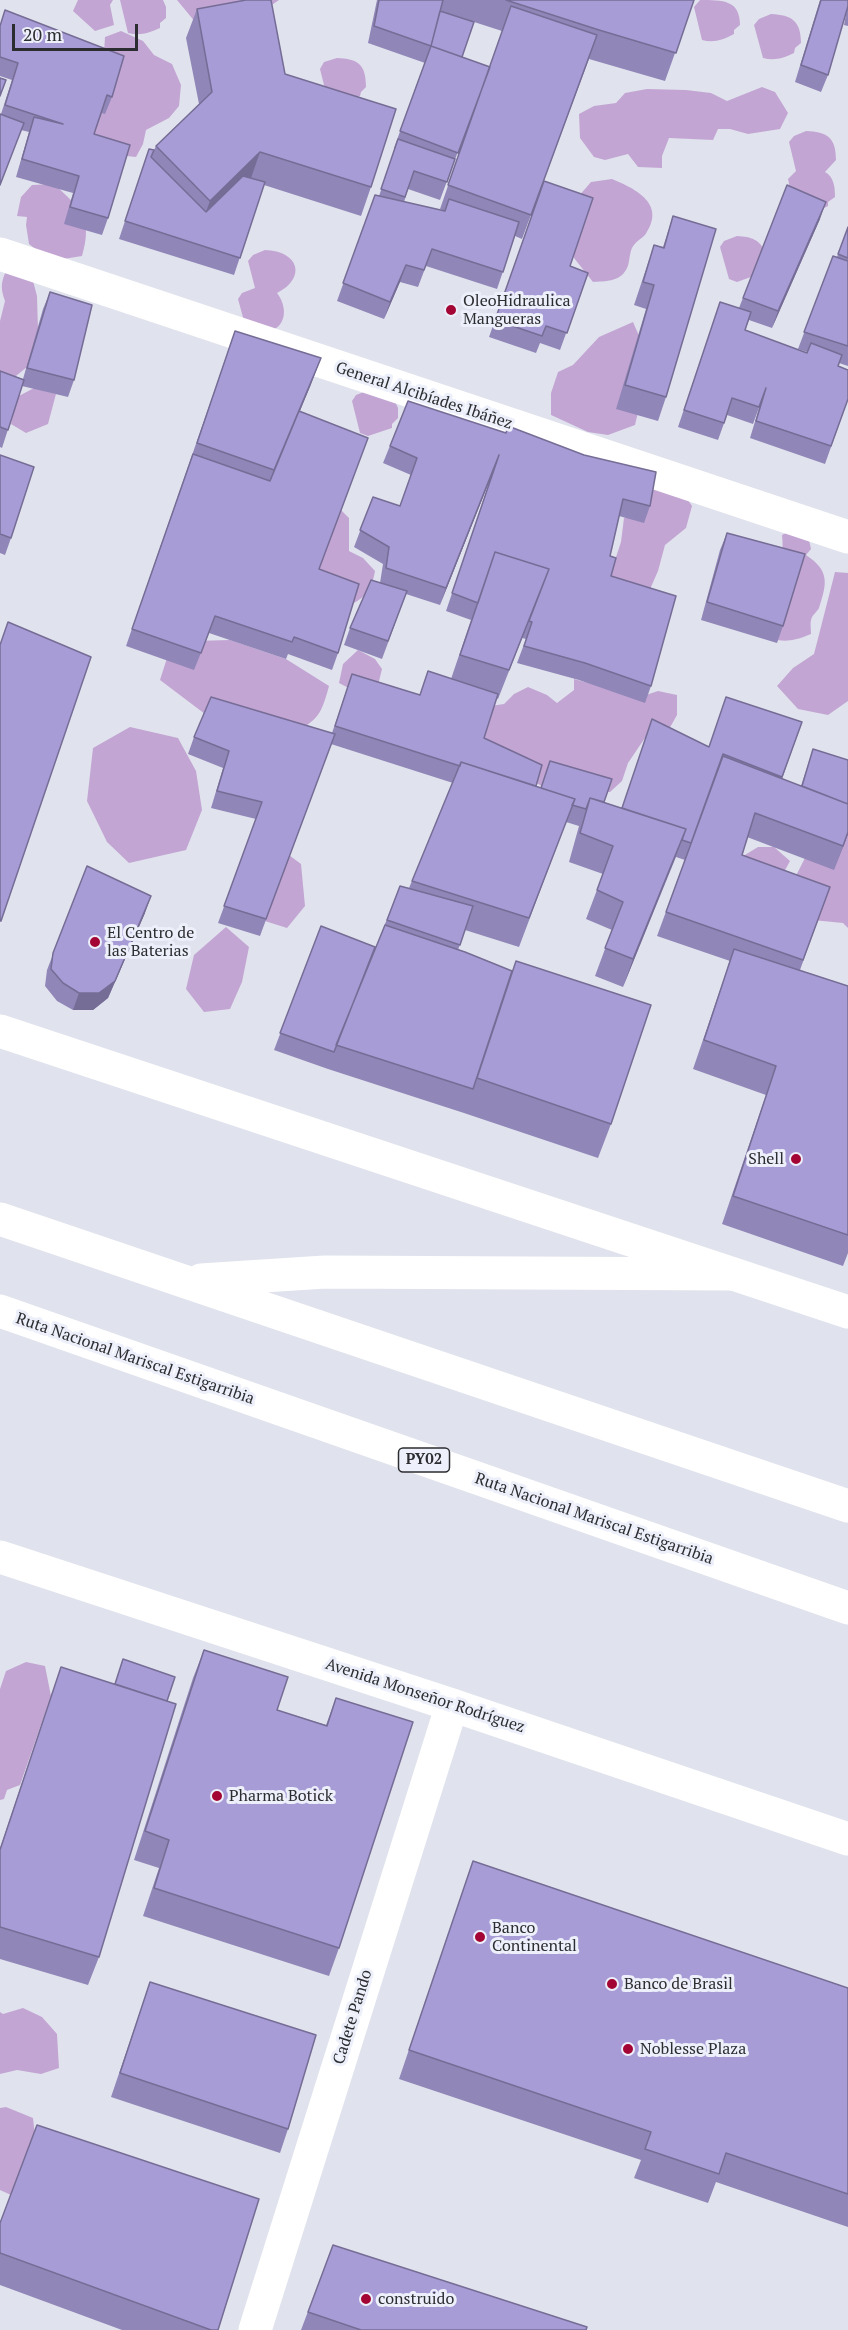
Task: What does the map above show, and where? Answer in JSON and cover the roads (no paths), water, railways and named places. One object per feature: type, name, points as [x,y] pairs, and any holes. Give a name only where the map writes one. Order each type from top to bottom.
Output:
[{"type":"main road","name":"General Alcibíades Ibáñez","points":[[0,254],[848,537]]},
{"type":"main road","points":[[0,1031],[848,1312]]},
{"type":"main road","points":[[0,1219],[848,1506]]},
{"type":"main road","points":[[184,1281],[325,1272],[733,1274]]},
{"type":"main road","name":"Ruta Nacional Mariscal Estigarribia","points":[[0,1311],[848,1608]]},
{"type":"main road","name":"Avenida Monseñor Rodríguez","points":[[0,1557],[452,1705],[848,1839]]},
{"type":"main road","name":"Cadete Pando","points":[[255,2330],[452,1705]]},
{"type":"place","name":"OleoHidraulica Mangueras","points":[[451,310]]},
{"type":"place","name":"El Centro de las Baterias","points":[[95,942]]},
{"type":"place","name":"Shell","points":[[796,1159]]},
{"type":"place","name":"Pharma Botick","points":[[217,1796]]},
{"type":"place","name":"Banco Continental","points":[[480,1937]]},
{"type":"place","name":"Banco de Brasil","points":[[612,1984]]},
{"type":"place","name":"Noblesse Plaza","points":[[628,2049]]},
{"type":"place","name":"construido","points":[[366,2299]]}]
